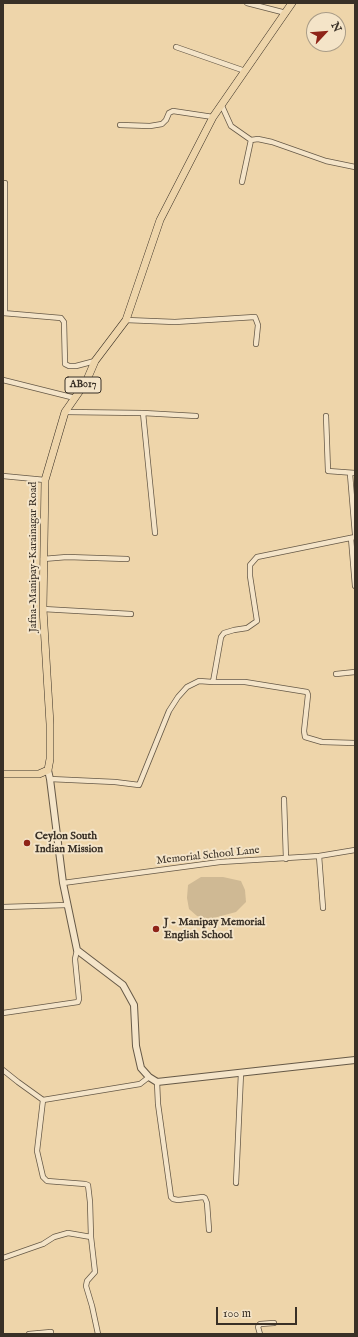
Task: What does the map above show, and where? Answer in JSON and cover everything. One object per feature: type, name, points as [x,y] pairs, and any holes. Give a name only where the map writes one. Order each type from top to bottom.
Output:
[{"type":"main road","name":"Jafna-Manipay-Karainagar Road","points":[[48,770],[50,759],[50,724],[43,609],[45,480],[65,412],[86,382],[95,361],[126,320],[160,220],[214,117],[245,70],[286,14],[292,3]]},
{"type":"main road","points":[[3,774],[39,774],[48,770]]},
{"type":"street","points":[[247,3],[286,14]]},
{"type":"street","points":[[176,47],[245,70]]},
{"type":"street","points":[[222,106],[231,126],[251,140],[272,142],[326,161],[355,167]]},
{"type":"street","points":[[120,125],[150,126],[162,124],[166,120],[169,113],[173,111],[214,117]]},
{"type":"street","points":[[242,182],[251,140]]},
{"type":"street","points":[[5,183],[4,313],[61,318],[64,322],[65,364],[69,366],[76,366],[95,361]]},
{"type":"street","points":[[126,320],[175,322],[255,317],[258,326],[256,344]]},
{"type":"street","points":[[3,380],[75,398]]},
{"type":"street","points":[[65,412],[143,413],[196,416]]},
{"type":"street","points":[[143,413],[155,533]]},
{"type":"street","points":[[326,416],[328,471],[352,474],[355,586]]},
{"type":"street","points":[[3,476],[45,480]]},
{"type":"street","points":[[213,682],[221,637],[224,633],[247,628],[257,621],[250,576],[250,565],[257,557],[354,536]]},
{"type":"street","points":[[44,559],[66,557],[127,559]]},
{"type":"street","points":[[43,609],[131,614]]},
{"type":"street","points":[[336,674],[355,672]]},
{"type":"street","points":[[50,779],[115,782],[138,785],[169,711],[187,687],[199,681],[245,682],[307,692],[308,695],[304,731],[305,737],[322,742],[355,743]]},
{"type":"street","points":[[3,1013],[78,1002],[79,999],[75,959],[77,950],[63,882],[48,770]]},
{"type":"street","points":[[284,799],[286,858]]},
{"type":"street","name":"Memorial School Lane","points":[[63,882],[220,862],[319,856],[355,850]]},
{"type":"street","points":[[319,856],[323,908]]},
{"type":"street","points":[[3,907],[67,905]]},
{"type":"street","points":[[77,950],[123,985],[134,1005],[136,1046],[141,1068],[149,1077],[157,1082],[355,1060]]},
{"type":"street","points":[[3,1070],[43,1100],[140,1084],[149,1077]]},
{"type":"street","points":[[236,1183],[241,1073]]},
{"type":"street","points":[[157,1082],[158,1104],[171,1196],[173,1199],[178,1200],[205,1198],[207,1203],[209,1230]]},
{"type":"street","points":[[43,1100],[37,1151],[43,1177],[47,1181],[88,1185],[95,1272],[87,1280],[86,1286],[98,1334]]},
{"type":"street","points":[[3,1258],[43,1244],[54,1237],[68,1233],[91,1237]]},
{"type":"street","points":[[260,1334],[258,1327],[260,1324],[274,1323]]},
{"type":"street","points":[[29,1334],[51,1332],[51,1334]]},
{"type":"shaded area","points":[[201,877],[223,877],[241,881],[245,890],[246,902],[236,912],[210,919],[197,916],[189,909],[187,898],[188,885]]},
{"type":"place","name":"Ceylon South Indian Mission","points":[[27,843]]},
{"type":"place","name":"J - Manipay Memorial English School","points":[[156,929]]}]
